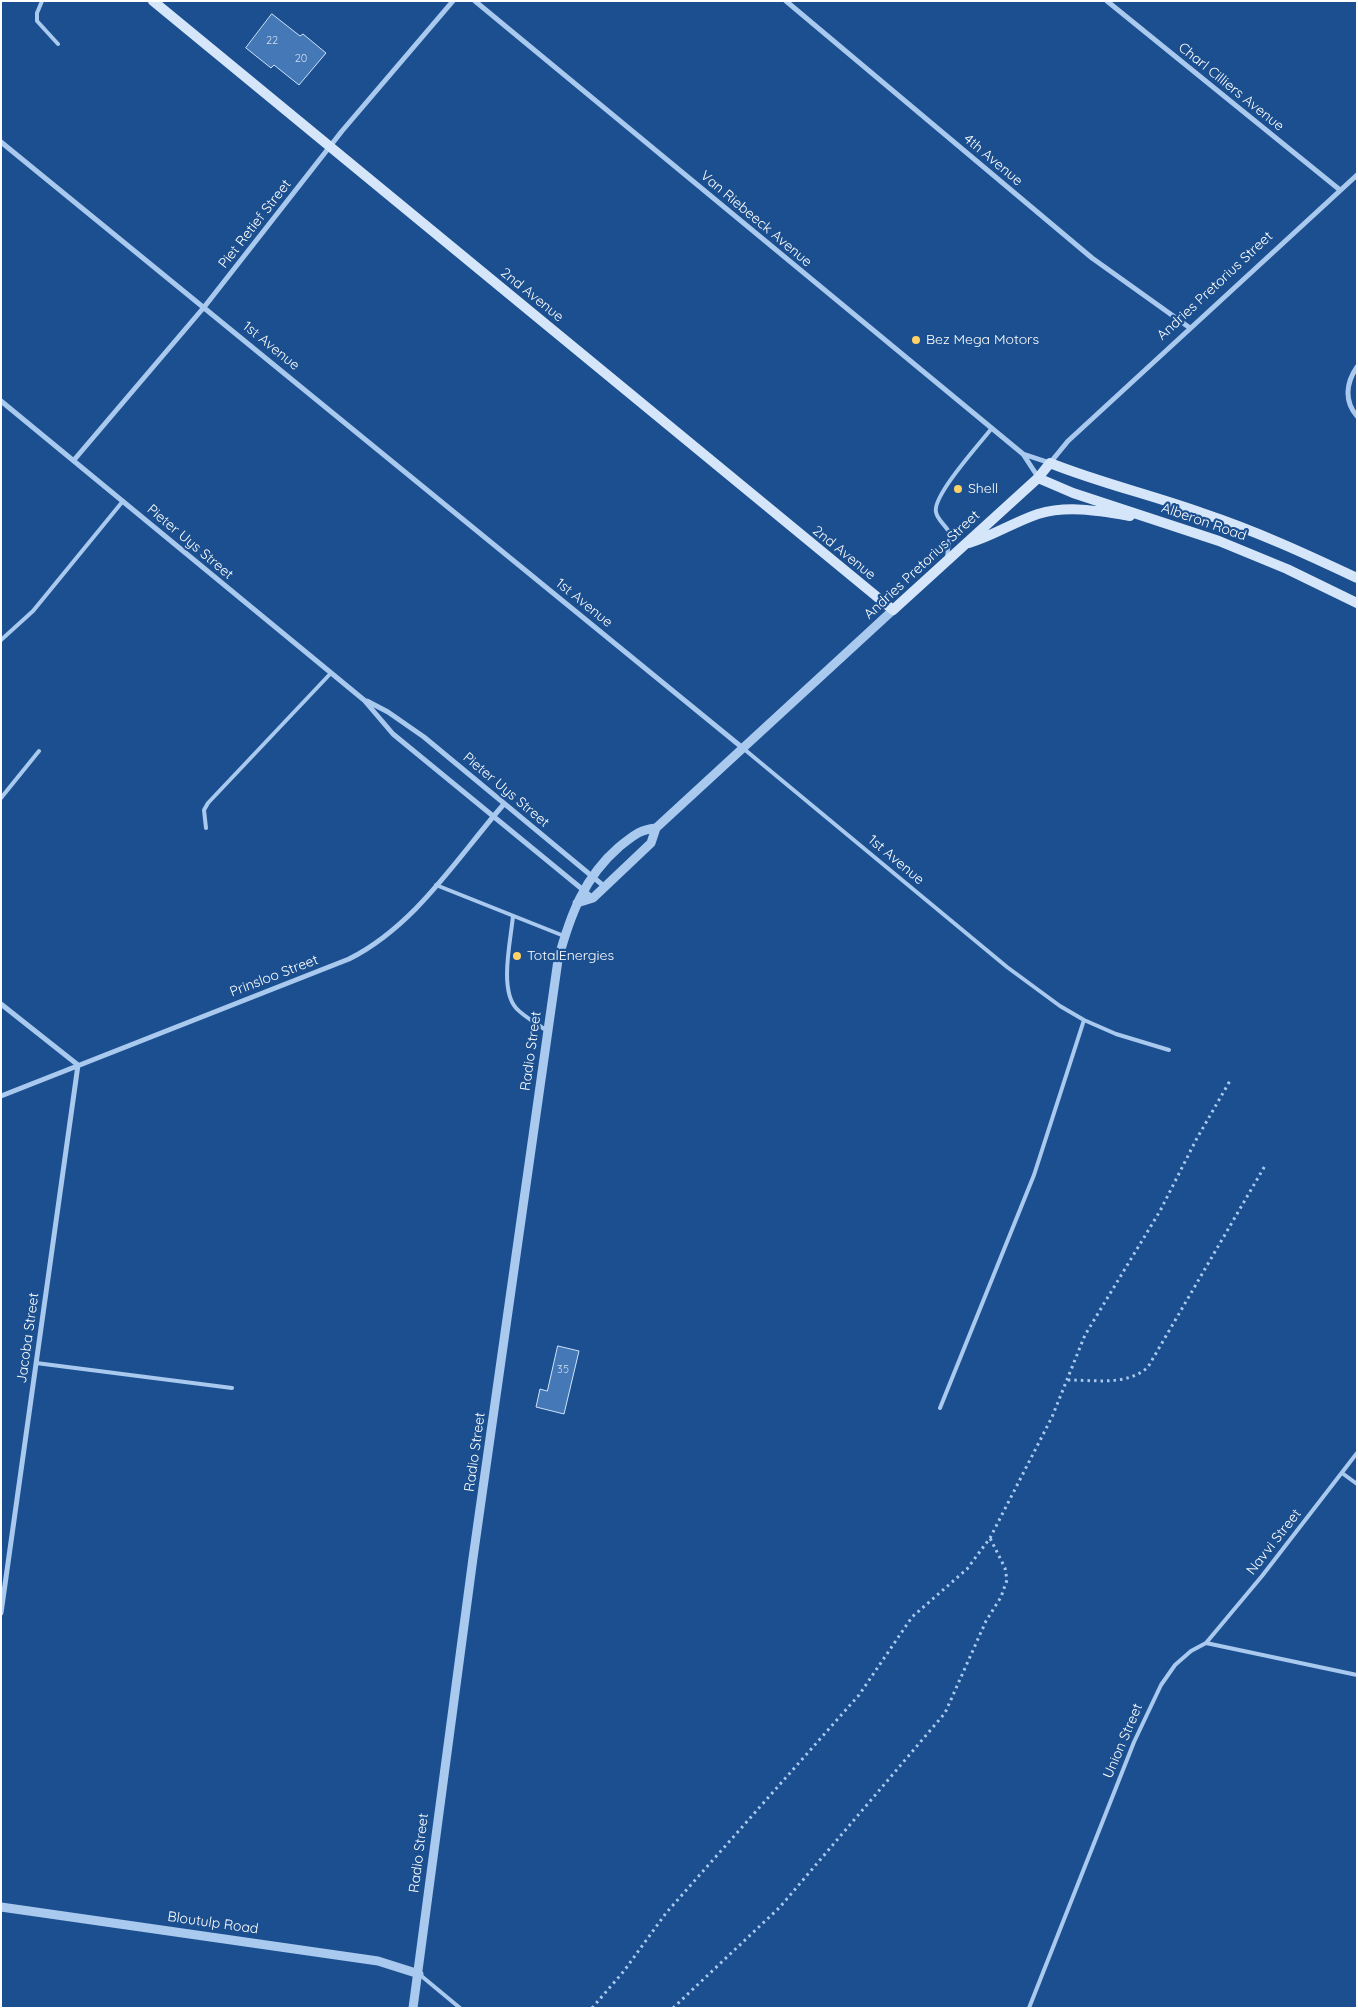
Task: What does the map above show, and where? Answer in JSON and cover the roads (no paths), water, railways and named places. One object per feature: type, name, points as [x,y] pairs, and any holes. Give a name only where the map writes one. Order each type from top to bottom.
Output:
[{"type":"main road","name":"2nd Avenue","points":[[153,1],[893,610]]},
{"type":"main road","name":"Andries Pretorius Street","points":[[893,610],[1038,478],[1050,463]]},
{"type":"main road","name":"Alberon Road","points":[[1050,463],[1085,477],[1201,512],[1263,535],[1357,578]]},
{"type":"main road","name":"Alberon Road","points":[[1038,478],[1073,493],[1154,519],[1255,555],[1357,603]]},
{"type":"main road","points":[[965,544],[988,537],[1038,514],[1054,510],[1085,509],[1154,519]]},
{"type":"street","name":"Piet Retief Street","points":[[74,460],[205,306],[330,146],[453,1]]},
{"type":"street","name":"Van Riebeeck Avenue","points":[[475,1],[1023,454],[1038,478]]},
{"type":"street","name":"4th Avenue","points":[[786,1],[1092,258],[1190,328]]},
{"type":"street","name":"Charl Cilliers Avenue","points":[[1108,1],[1340,190]]},
{"type":"street","name":"1st Avenue","points":[[1,142],[205,306],[744,749]]},
{"type":"street","name":"Andries Pretorius Street","points":[[1050,463],[1068,441],[1357,175]]},
{"type":"street","points":[[1357,368],[1348,386],[1349,404],[1357,416]]},
{"type":"street","name":"Pieter Uys Street","points":[[1,401],[364,700],[393,734],[593,898]]},
{"type":"street","name":"Van Riebeeck Avenue","points":[[1023,454],[1050,463]]},
{"type":"street","name":"Andries Pretorius Street","points":[[593,898],[651,843],[656,828],[893,610]]},
{"type":"street","name":"Pieter Uys Street","points":[[364,700],[388,712],[424,737],[605,887]]},
{"type":"street","name":"Prinsloo Street","points":[[1,1096],[349,959],[374,946],[391,933],[436,885],[504,804]]},
{"type":"street","name":"Andries Pretorius Street","points":[[582,890],[610,854],[641,830],[656,828]]},
{"type":"street","name":"Radio Street","points":[[413,2008],[473,1558],[547,1031],[558,960],[564,936],[582,890]]},
{"type":"street","points":[[576,903],[593,898]]},
{"type":"street","points":[[1,1004],[78,1065]]},
{"type":"street","name":"Jacoba Street","points":[[1,1613],[78,1065]]},
{"type":"street","name":"Bloutulp Road","points":[[1,1906],[378,1961],[419,1974]]},
{"type":"lane","points":[[42,1],[36,21],[58,44]]},
{"type":"lane","points":[[946,561],[950,534],[936,513],[936,504],[945,489],[992,428]]},
{"type":"lane","points":[[1,640],[34,611],[123,501]]},
{"type":"lane","points":[[206,828],[204,810],[208,803],[331,673]]},
{"type":"lane","name":"1st Avenue","points":[[744,749],[1007,967],[1084,1020],[1116,1034],[1169,1050]]},
{"type":"lane","points":[[1,798],[39,751]]},
{"type":"lane","points":[[436,885],[564,936]]},
{"type":"lane","points":[[513,916],[507,978],[509,994],[516,1008],[547,1031]]},
{"type":"lane","points":[[940,1408],[1034,1175],[1084,1020]]},
{"type":"lane","points":[[36,1363],[232,1388]]},
{"type":"lane","name":"Navvi Street","points":[[1206,1643],[1262,1576],[1357,1453]]},
{"type":"lane","points":[[1342,1473],[1357,1484]]},
{"type":"lane","points":[[1206,1643],[1357,1675]]},
{"type":"lane","name":"Union Street","points":[[1028,2008],[1148,1709],[1175,1665],[1190,1651],[1206,1643]]},
{"type":"lane","points":[[419,1974],[460,2008]]},
{"type":"place","name":"Bez Mega Motors","points":[[916,340]]},
{"type":"place","name":"Shell","points":[[958,489]]},
{"type":"place","name":"TotalEnergies","points":[[517,956]]}]
